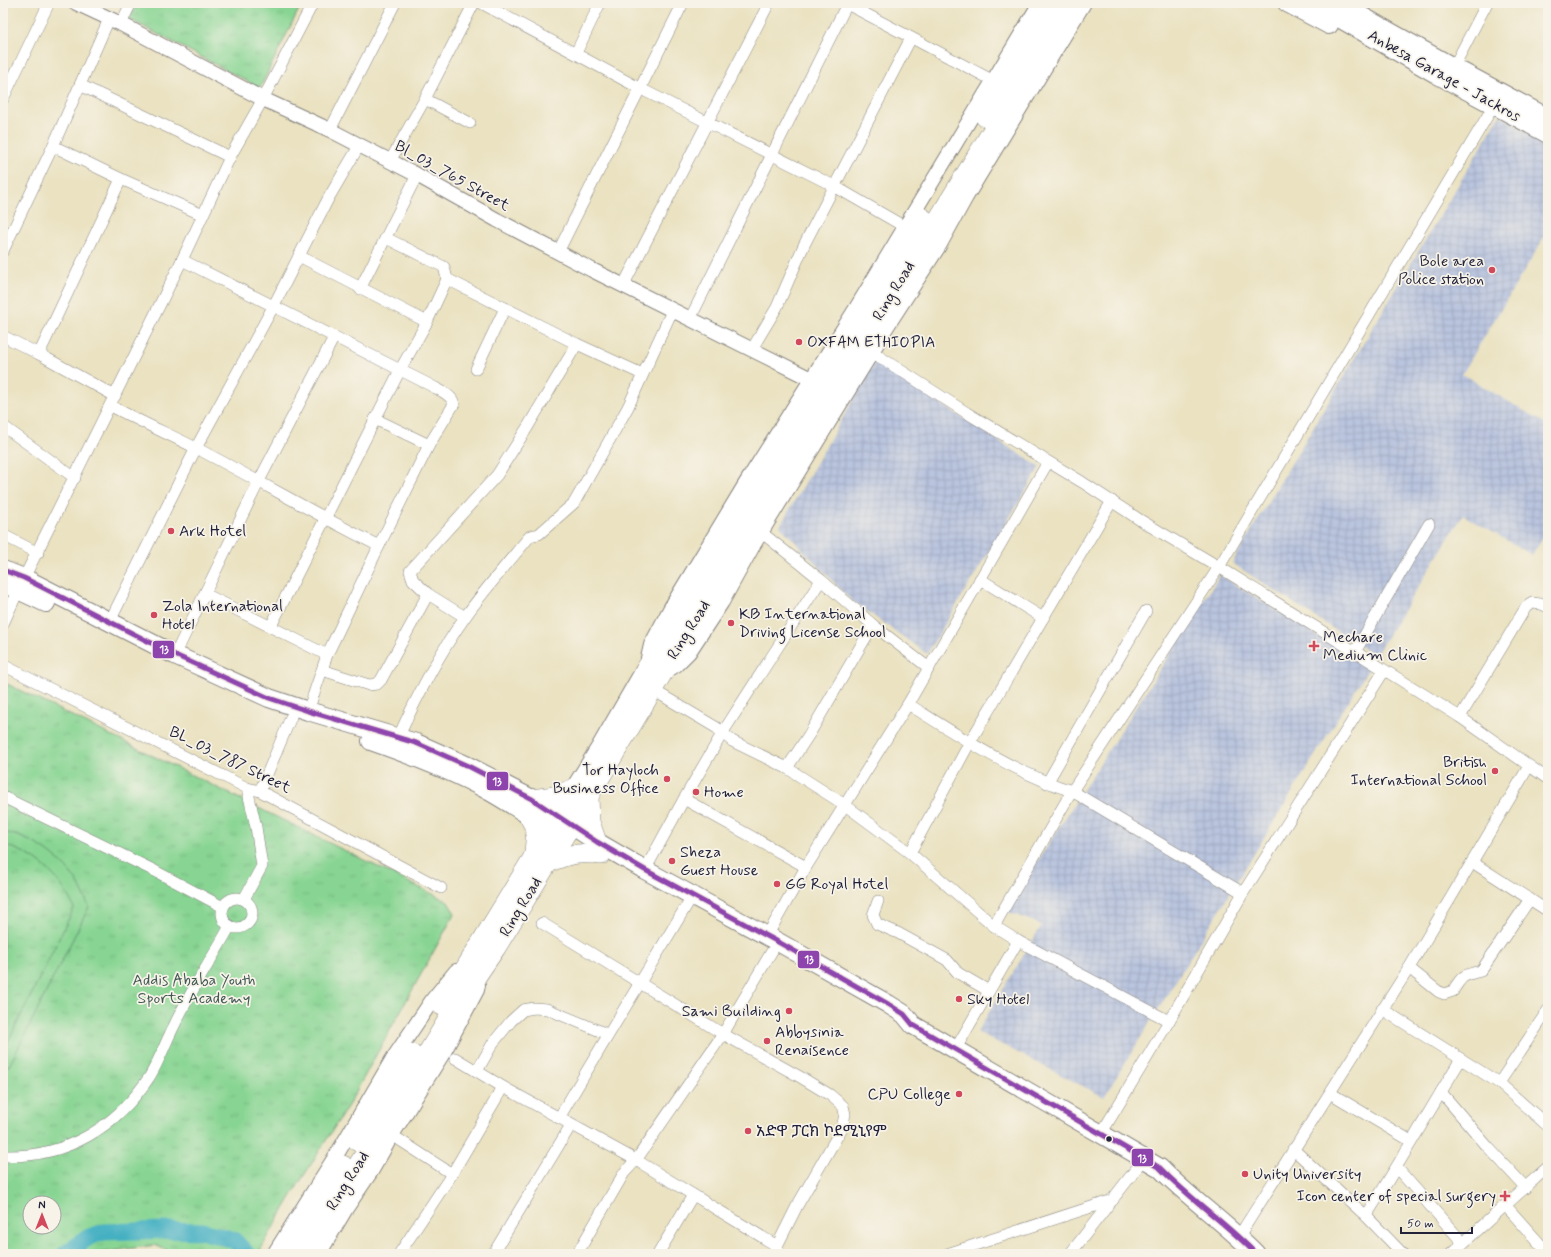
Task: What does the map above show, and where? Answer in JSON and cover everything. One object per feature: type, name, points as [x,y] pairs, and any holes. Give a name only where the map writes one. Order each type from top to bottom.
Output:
[{"type":"highway","name":"Ring Road","points":[[289,1254],[328,1187],[354,1150],[375,1112],[477,962],[496,948],[541,859],[562,822],[653,690],[654,671],[753,495],[837,360],[1054,3]]},
{"type":"highway","name":"Ring Road","points":[[654,671],[723,575],[759,512],[1070,3]]},
{"type":"highway","points":[[582,793],[599,848],[574,854],[541,859],[530,807],[554,796],[582,793]]},
{"type":"highway","name":"Ring Road","points":[[318,1253],[332,1205],[390,1115],[451,1014],[477,962]]},
{"type":"main road","points":[[1287,3],[1335,28],[1343,30],[1361,30]]},
{"type":"main road","points":[[1313,3],[1342,7],[1450,74],[1548,118]]},
{"type":"main road","name":"Anbesa Garage - Jackros","points":[[1342,7],[1361,30],[1450,74],[1494,105],[1548,134]]},
{"type":"main road","points":[[3,570],[22,584],[175,667],[332,728],[419,758],[562,822],[599,848],[688,903],[904,1014],[913,1025],[1160,1168],[1172,1181],[1239,1236],[1256,1254]]},
{"type":"main road","points":[[3,583],[22,584],[110,621],[175,655],[269,698],[299,714],[416,743],[468,766],[530,807]]},
{"type":"main road","name":"Ring Road","points":[[582,793],[600,748],[654,671]]},
{"type":"main road","points":[[599,848],[645,870],[770,944]]},
{"type":"street","points":[[3,99],[49,3]]},
{"type":"street","name":"Bl_03_765 Street","points":[[76,3],[263,99],[330,130],[390,161],[497,220],[623,286],[811,379]]},
{"type":"street","points":[[3,251],[80,85],[115,22],[131,3]]},
{"type":"street","points":[[3,624],[182,260],[230,157],[263,99],[313,3]]},
{"type":"street","points":[[330,130],[396,3]]},
{"type":"street","points":[[390,161],[425,99],[474,3]]},
{"type":"street","points":[[482,3],[641,89],[834,186],[905,227]]},
{"type":"street","points":[[576,53],[600,3]]},
{"type":"street","points":[[558,252],[683,3]]},
{"type":"street","points":[[623,286],[769,3]]},
{"type":"street","points":[[1040,3],[992,80],[905,227],[660,625],[650,645],[654,671],[676,665],[689,652],[722,602],[761,532],[886,328],[939,246],[966,197],[1084,3]]},
{"type":"street","points":[[1450,74],[1487,3]]},
{"type":"street","points":[[690,319],[846,4],[992,80]]},
{"type":"street","points":[[752,349],[777,307],[804,245],[911,38]]},
{"type":"street","points":[[80,85],[230,157]]},
{"type":"street","points":[[425,99],[470,123]]},
{"type":"street","points":[[994,926],[1072,791],[1219,567],[1494,105]]},
{"type":"street","points":[[53,146],[121,179],[203,215]]},
{"type":"street","points":[[110,621],[196,448],[273,307],[328,199],[360,146]]},
{"type":"street","points":[[360,289],[417,175]]},
{"type":"street","points":[[39,354],[121,179]]},
{"type":"street","points":[[271,626],[324,518],[400,370],[427,322],[447,279],[444,267],[386,238]]},
{"type":"street","points":[[298,256],[427,322]]},
{"type":"street","points":[[182,260],[334,338],[430,385],[450,396],[454,404],[429,445],[327,655],[322,670],[260,791]]},
{"type":"street","points":[[447,279],[577,344],[642,374]]},
{"type":"street","points":[[476,369],[505,308]]},
{"type":"street","points":[[398,738],[407,718],[437,663],[465,617],[530,536],[539,534],[574,503],[628,407],[672,311]]},
{"type":"street","points":[[3,336],[39,354],[113,401],[196,448],[259,481],[324,518],[379,546]]},
{"type":"street","points":[[175,655],[259,481],[334,338]]},
{"type":"street","points":[[465,617],[428,594],[413,580],[410,571],[498,475],[577,344]]},
{"type":"street","points":[[872,352],[967,413],[1112,501],[1140,520],[1219,567],[1460,717],[1548,779]]},
{"type":"street","points":[[375,419],[429,445]]},
{"type":"street","points":[[3,426],[75,478]]},
{"type":"street","points":[[577,1254],[624,1173],[636,1160],[723,1034],[770,944],[806,867],[908,704],[1048,462]]},
{"type":"street","points":[[910,853],[970,742],[1112,501]]},
{"type":"street","points":[[1355,652],[1429,524]]},
{"type":"street","points":[[761,532],[821,580],[873,625],[929,668]]},
{"type":"street","points":[[3,535],[38,553]]},
{"type":"street","points":[[980,579],[1043,618]]},
{"type":"street","points":[[645,870],[723,732],[821,580]]},
{"type":"street","points":[[205,594],[327,655]]},
{"type":"street","points":[[322,670],[369,685],[377,684],[381,680],[428,594]]},
{"type":"street","points":[[1460,717],[1526,607],[1532,603],[1542,604],[1548,607]]},
{"type":"street","points":[[1047,783],[1146,611]]},
{"type":"street","points":[[787,768],[810,733],[873,625]]},
{"type":"street","name":"BL_03_787 Street","points":[[3,665],[247,788],[260,791],[441,888]]},
{"type":"street","points":[[1101,1134],[1169,1022],[1243,893],[1384,671]]},
{"type":"street","points":[[653,690],[723,732],[732,741],[787,768],[845,805],[910,853],[994,926],[1018,941],[1169,1022]]},
{"type":"street","points":[[908,704],[970,742],[1047,783],[1072,791],[1243,893]]},
{"type":"street","points":[[1239,1236],[1409,968],[1529,766]]},
{"type":"street","points":[[244,899],[262,866],[256,827],[247,788]]},
{"type":"street","points":[[3,797],[155,871],[223,907]]},
{"type":"street","points":[[684,799],[806,867]]},
{"type":"street","points":[[1472,862],[1548,910]]},
{"type":"street","points":[[232,898],[244,899],[251,907],[252,912],[250,922],[241,927],[230,926],[222,916],[223,907],[228,900],[232,898]]},
{"type":"street","points":[[1409,968],[1439,992],[1444,994],[1453,991],[1460,979],[1468,974],[1481,971],[1530,899]]},
{"type":"street","points":[[878,901],[873,915],[877,924],[898,933],[947,960],[958,973],[989,991]]},
{"type":"street","points":[[559,1118],[607,1034],[640,984],[688,903]]},
{"type":"street","points":[[455,1058],[570,1125],[636,1160],[693,1195],[775,1250],[797,1206],[842,1128],[845,1114],[843,1106],[830,1095],[723,1034],[542,923]]},
{"type":"street","points":[[3,1156],[32,1155],[56,1150],[82,1139],[104,1126],[122,1111],[150,1075],[190,996],[230,926]]},
{"type":"street","points":[[955,1050],[1018,941]]},
{"type":"street","points":[[274,1254],[414,1026],[452,974],[477,962],[477,990],[449,1044],[372,1170],[318,1253]]},
{"type":"street","points":[[477,1071],[493,1043],[511,1021],[523,1010],[547,1008],[607,1034]]},
{"type":"street","points":[[1382,1009],[1499,1083],[1548,1126]]},
{"type":"street","points":[[1499,1083],[1548,1010]]},
{"type":"street","points":[[1366,1216],[1397,1168],[1411,1141],[1461,1059]]},
{"type":"street","points":[[399,1254],[452,1174],[503,1087]]},
{"type":"street","points":[[1441,1092],[1487,1146],[1526,1188]]},
{"type":"street","points":[[1330,1093],[1411,1141]]},
{"type":"street","points":[[492,1254],[570,1125]]},
{"type":"street","points":[[392,1135],[452,1174]]},
{"type":"street","points":[[1293,1149],[1366,1216],[1403,1254]]},
{"type":"street","points":[[1070,1254],[1144,1159]]},
{"type":"street","points":[[1454,1253],[1462,1243],[1506,1206],[1548,1167]]},
{"type":"street","points":[[1397,1168],[1462,1243]]},
{"type":"street","points":[[658,1254],[693,1195]]},
{"type":"street","points":[[947,1254],[1113,1200]]},
{"type":"street","points":[[1506,1206],[1548,1253]]},
{"type":"shaded area","points":[[1500,115],[1548,143],[1548,231],[1462,374],[1548,425],[1548,528],[1532,555],[1463,515],[1375,656],[1232,563]]},
{"type":"shaded area","points":[[875,362],[1040,467],[927,654],[851,600],[780,526]]},
{"type":"shaded area","points":[[1220,575],[1369,668],[1104,1097],[977,1032],[1042,925],[1006,911]]},
{"type":"green space","points":[[138,3],[302,3],[260,88],[129,19]]},
{"type":"green space","name":"Addis Ababa Youth Sports Academy","points":[[3,682],[447,901],[455,913],[349,1104],[298,1185],[258,1254],[175,1254],[155,1245],[92,1254],[3,1254]]},
{"type":"green space","points":[[3,832],[35,843],[53,855],[76,880],[89,907],[9,1066],[3,1064],[3,1052],[74,908],[62,886],[37,860],[3,845]]},
{"type":"waterway","points":[[65,1254],[89,1237],[104,1232],[168,1230],[202,1231],[234,1240],[247,1254]]},
{"type":"transit line","name":"13","points":[[3,570],[24,578],[175,655],[269,698],[416,743],[468,766],[532,799],[597,842],[888,1004],[904,1014],[913,1025],[1160,1168],[1256,1254]]},
{"type":"place","name":"Bole area Police station","points":[[1492,270]]},
{"type":"place","name":"OXFAM ETHIOPIA","points":[[799,342]]},
{"type":"place","name":"Ark Hotel","points":[[171,531]]},
{"type":"place","name":"Zola International Hotel","points":[[154,615]]},
{"type":"place","name":"KB International Driving License School","points":[[731,623]]},
{"type":"place","name":"Mechare Medium Clinic","points":[[1314,646]]},
{"type":"place","name":"British International School","points":[[1495,771]]},
{"type":"place","name":"Tor Hayloch Business Office","points":[[667,779]]},
{"type":"place","name":"Home","points":[[696,792]]},
{"type":"place","name":"Sheza Guest House","points":[[672,861]]},
{"type":"place","name":"GG Royal Hotel","points":[[777,884]]},
{"type":"place","name":"Sky Hotel","points":[[959,999]]},
{"type":"place","name":"Sami Building","points":[[789,1011]]},
{"type":"place","name":"Abbysinia Renaisence","points":[[767,1041]]},
{"type":"place","name":"CPU College","points":[[959,1094]]},
{"type":"place","name":"አድዋ ፓርክ ኮደሚኒየም","points":[[748,1131]]},
{"type":"place","name":"Unity University","points":[[1245,1174]]},
{"type":"place","name":"Icon center of special surgery","points":[[1505,1196]]}]
